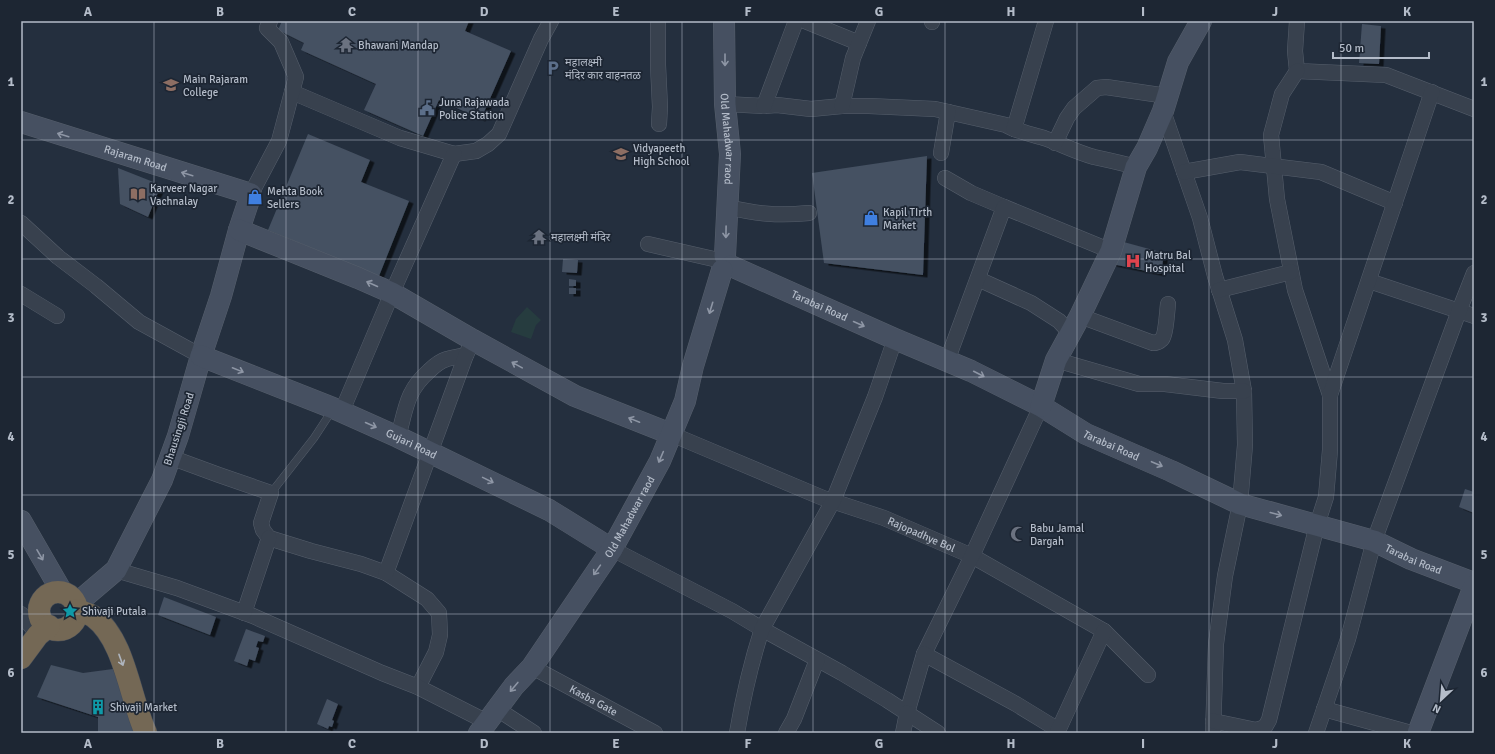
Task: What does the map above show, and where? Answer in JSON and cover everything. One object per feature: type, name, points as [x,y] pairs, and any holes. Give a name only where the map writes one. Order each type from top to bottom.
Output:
[{"type":"highway","points":[[44,631],[40,614],[41,602],[50,594],[56,592],[93,616],[104,626],[115,645],[146,733]]},
{"type":"highway","points":[[21,658],[44,631],[69,626],[76,616],[72,602]]},
{"type":"street","points":[[251,194],[279,141],[296,77],[282,42],[267,28],[270,21]]},
{"type":"street","points":[[292,92],[400,138],[454,154],[476,151],[488,144],[499,134],[538,46],[551,21]]},
{"type":"street","points":[[658,21],[659,124]]},
{"type":"street","name":"Old Mahadwar raod","points":[[488,721],[514,686],[532,667],[612,549],[660,461],[685,401],[693,366],[724,263],[730,154],[725,104],[724,21]]},
{"type":"street","points":[[764,106],[796,21]]},
{"type":"street","points":[[805,21],[859,42]]},
{"type":"street","points":[[842,106],[853,58],[868,21]]},
{"type":"street","points":[[1014,129],[1046,21]]},
{"type":"street","points":[[903,733],[907,713],[924,654],[972,556],[1041,406],[1056,360],[1075,325],[1110,251],[1136,167],[1147,148],[1165,104],[1178,62],[1201,21]]},
{"type":"street","points":[[1165,104],[1235,340],[1244,391],[1245,445],[1240,504],[1225,576],[1216,644],[1213,727],[1256,730],[1265,727],[1269,720],[1317,525],[1326,497],[1330,450],[1330,395],[1295,290],[1277,199],[1271,135],[1282,94],[1297,71],[1295,51],[1297,21]]},
{"type":"street","points":[[1297,71],[1386,75],[1474,109]]},
{"type":"street","points":[[1055,143],[1067,118],[1074,108],[1097,88],[1106,87],[1165,104]]},
{"type":"street","points":[[1330,395],[1432,92]]},
{"type":"street","points":[[725,104],[764,106],[777,105],[811,109],[842,106],[869,106],[935,110],[1006,125],[1094,157],[1114,160],[1136,167]]},
{"type":"street","points":[[942,153],[948,112]]},
{"type":"street","name":"Rajaram Road","points":[[21,122],[251,194]]},
{"type":"street","points":[[337,410],[392,293],[454,154]]},
{"type":"street","points":[[1184,172],[1240,162],[1321,172],[1395,203]]},
{"type":"street","points":[[945,178],[971,193],[1110,251]]},
{"type":"street","name":"Bhausingji Road","points":[[72,602],[116,570],[162,480],[178,436],[251,194]]},
{"type":"street","points":[[727,207],[757,214],[786,215],[809,213]]},
{"type":"street","points":[[947,361],[1004,207]]},
{"type":"street","points":[[21,223],[58,257],[139,322],[201,356]]},
{"type":"street","points":[[239,230],[392,293],[469,348],[575,396],[671,434]]},
{"type":"street","points":[[648,244],[724,263]]},
{"type":"street","name":"Tarabai Road","points":[[724,263],[971,371],[1041,406],[1086,434],[1171,471],[1240,504],[1374,541],[1411,559],[1474,584]]},
{"type":"street","points":[[1219,290],[1291,272]]},
{"type":"street","points":[[1316,733],[1348,639],[1374,541],[1474,273]]},
{"type":"street","points":[[978,280],[1031,303],[1059,321],[1153,343],[1160,341],[1164,336],[1168,304]]},
{"type":"street","points":[[1368,281],[1474,316]]},
{"type":"street","points":[[21,294],[57,316]]},
{"type":"street","points":[[737,733],[743,701],[762,630],[833,500],[875,397],[895,339]]},
{"type":"street","points":[[398,437],[409,395],[414,386],[436,364],[469,348]]},
{"type":"street","points":[[386,572],[469,348]]},
{"type":"street","name":"Gujari Road","points":[[201,356],[337,410],[430,452],[550,510],[612,549]]},
{"type":"street","points":[[1056,360],[1139,384],[1165,384],[1223,391],[1244,391]]},
{"type":"street","name":"Rajopadhye Bol","points":[[671,434],[823,498],[833,500],[884,518],[972,556],[1104,631],[1148,675]]},
{"type":"street","points":[[170,457],[271,492],[261,523],[263,530],[269,538],[386,572],[427,599],[439,613],[440,635],[436,652],[418,687]]},
{"type":"street","points":[[21,521],[72,602]]},
{"type":"street","points":[[244,613],[269,538]]},
{"type":"street","points":[[612,549],[732,611],[762,630],[887,700],[938,733]]},
{"type":"street","points":[[116,570],[177,588],[244,613],[382,673],[418,687],[488,721],[534,733]]},
{"type":"street","points":[[1418,733],[1474,584]]},
{"type":"street","points":[[21,614],[44,631]]},
{"type":"street","points":[[924,654],[1016,704],[1054,730],[1104,631]]},
{"type":"street","points":[[786,733],[794,719],[817,660]]},
{"type":"street","name":"Kasba Gate","points":[[532,667],[655,733]]},
{"type":"street","points":[[1324,709],[1412,733]]},
{"type":"lane","points":[[271,492],[337,410]]},
{"type":"green space","points":[[527,307],[541,320],[536,325],[531,339],[511,332],[516,319]]},
{"type":"building","points":[[282,21],[469,21],[465,31],[511,51],[481,119],[439,100],[423,136],[364,110],[376,84],[301,50],[304,43],[278,30]]},
{"type":"building","points":[[1362,24],[1381,26],[1379,64],[1359,63]]},
{"type":"building","points":[[308,134],[370,160],[361,182],[409,201],[379,276],[268,230]]},
{"type":"building","name":"Kapil TIrth Market","points":[[927,156],[923,275],[824,263],[812,173]]},
{"type":"building","name":"Karveer Nagar Vachnalay","points":[[118,168],[161,185],[148,217],[120,204]]},
{"type":"building","points":[[1120,241],[1164,253],[1161,274],[1112,264]]},
{"type":"building","points":[[563,259],[578,260],[577,273],[562,272]]},
{"type":"building","points":[[569,279],[576,280],[576,286],[569,286]]},
{"type":"building","points":[[569,288],[576,288],[576,294],[569,294]]},
{"type":"building","points":[[1465,489],[1474,492],[1474,513],[1459,507]]},
{"type":"building","points":[[164,597],[216,617],[210,635],[158,615]]},
{"type":"building","points":[[246,629],[265,636],[263,642],[258,641],[256,647],[259,648],[255,661],[249,659],[247,666],[234,661]]},
{"type":"building","name":"Shivaji Market","points":[[51,665],[83,673],[113,669],[138,733],[98,733],[98,717],[37,697]]},
{"type":"building","points":[[327,699],[338,704],[332,720],[334,721],[332,727],[329,726],[328,729],[317,724]]},
{"type":"place","name":"Bhawani Mandap","points":[[346,45]]},
{"type":"place","name":"महालक्ष्मी मंदिर कार वाहनतळ","points":[[553,68]]},
{"type":"place","name":"Main Rajaram College","points":[[171,85]]},
{"type":"place","name":"Juna Rajawada Police Station","points":[[427,108]]},
{"type":"place","name":"Vidyapeeth High School","points":[[621,154]]},
{"type":"place","name":"Karveer Nagar Vachnalay","points":[[138,194]]},
{"type":"place","name":"Mehta Book Sellers","points":[[255,197]]},
{"type":"place","name":"Kapil TIrth Market","points":[[871,218]]},
{"type":"place","name":"महालक्ष्मी मंदिर","points":[[539,237]]},
{"type":"place","name":"Matru Bal Hospital","points":[[1133,261]]},
{"type":"place","name":"Babu Jamal Dargah","points":[[1018,534]]},
{"type":"place","name":"Shivaji Putala","points":[[70,611]]},
{"type":"place","name":"Shivaji Market","points":[[98,707]]}]
